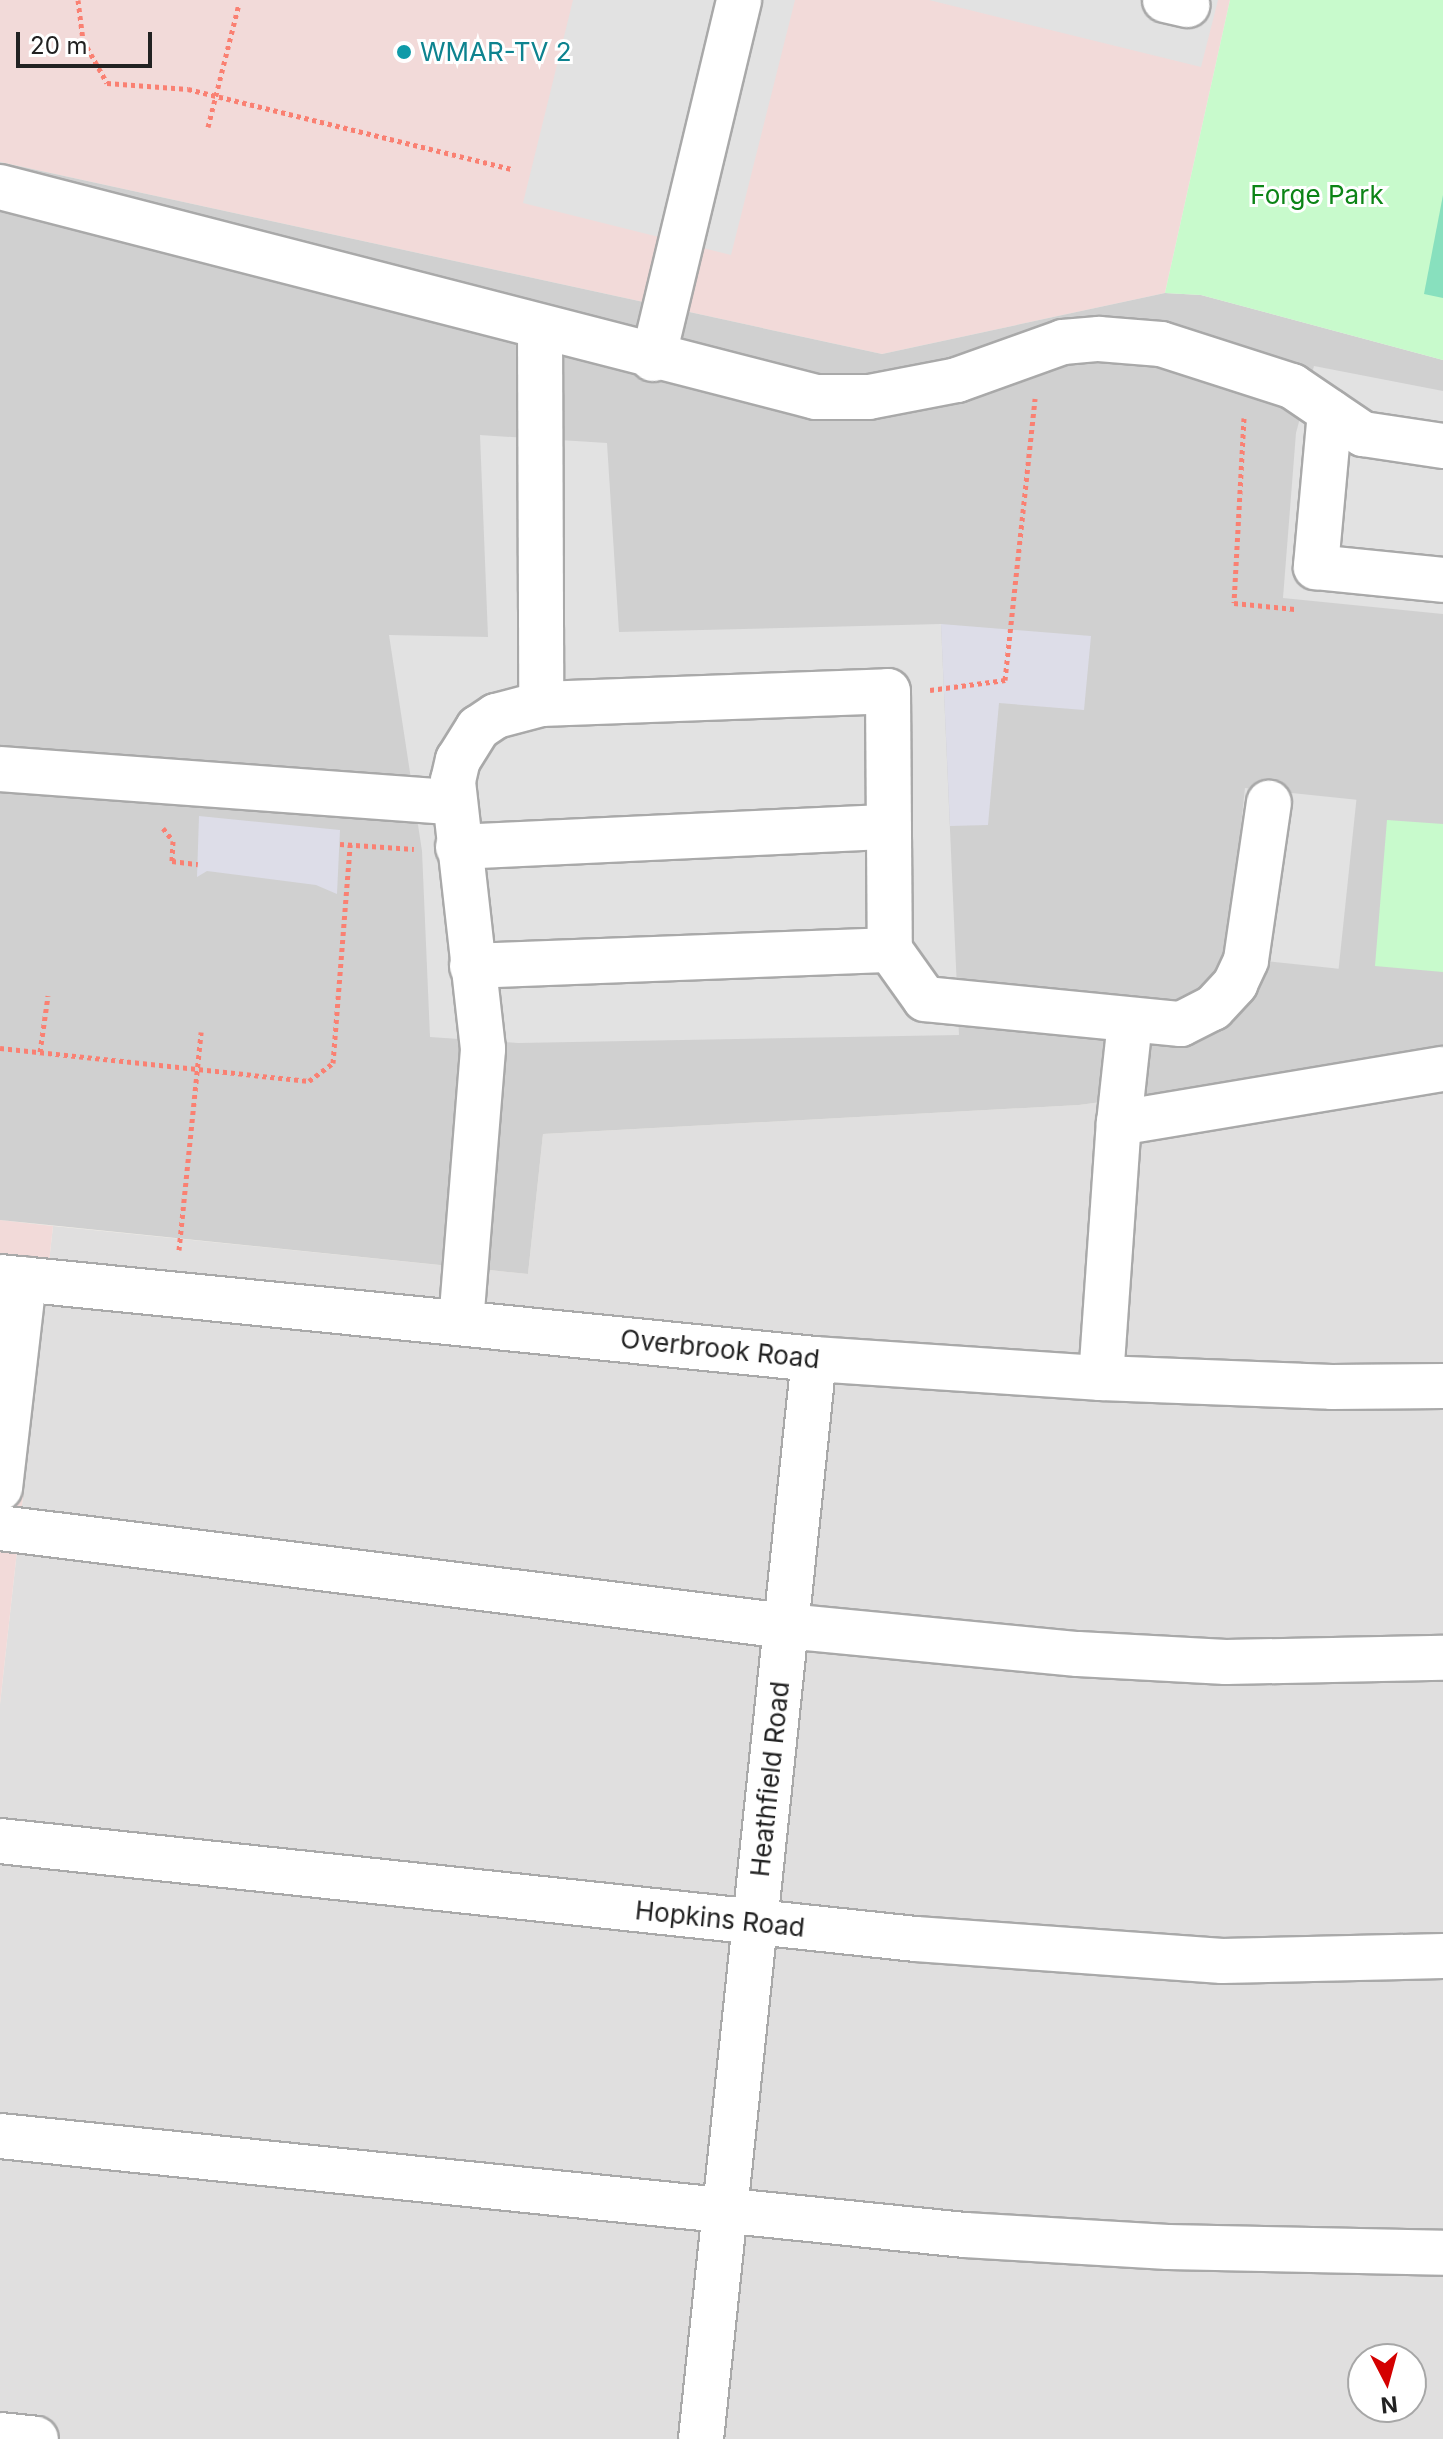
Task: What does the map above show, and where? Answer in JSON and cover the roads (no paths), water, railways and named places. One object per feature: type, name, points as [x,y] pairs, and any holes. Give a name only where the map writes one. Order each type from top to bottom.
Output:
[{"type":"street","points":[[653,359],[739,0]]},
{"type":"street","points":[[0,187],[653,359],[816,397],[869,397],[957,380],[1063,342],[1145,343],[1292,386],[1363,434],[1443,446]]},
{"type":"street","points":[[540,329],[541,704]]},
{"type":"street","points":[[1330,412],[1316,567],[1443,580]]},
{"type":"street","points":[[461,1323],[483,1049],[454,802],[458,760],[478,728],[496,716],[541,704],[888,691],[890,950],[925,999],[1181,1024],[1213,1008],[1235,984],[1246,960],[1269,803]]},
{"type":"street","points":[[0,769],[454,802]]},
{"type":"street","points":[[458,847],[889,827]]},
{"type":"street","points":[[472,966],[890,950]]},
{"type":"street","points":[[1101,1378],[1119,1123],[1130,1021]]},
{"type":"street","points":[[1119,1123],[1443,1069]]},
{"type":"street","points":[[0,1488],[12,1278]]},
{"type":"street","name":"Overbrook Road","points":[[12,1278],[814,1359],[1101,1378],[1332,1387],[1443,1386]]},
{"type":"street","name":"Heathfield Road","points":[[701,2439],[814,1359]]},
{"type":"street","points":[[0,1528],[786,1626],[1078,1654],[1226,1662],[1443,1658]]},
{"type":"street","name":"Hopkins Road","points":[[0,1841],[755,1923],[1222,1961],[1443,1956]]},
{"type":"street","points":[[0,2136],[965,2235],[1168,2247],[1443,2253]]},
{"type":"street","points":[[0,2435],[36,2439]]},
{"type":"place","name":"WMAR-TV 2","points":[[404,52]]},
{"type":"park label","name":"Forge Park","points":[[1317,195]]}]
